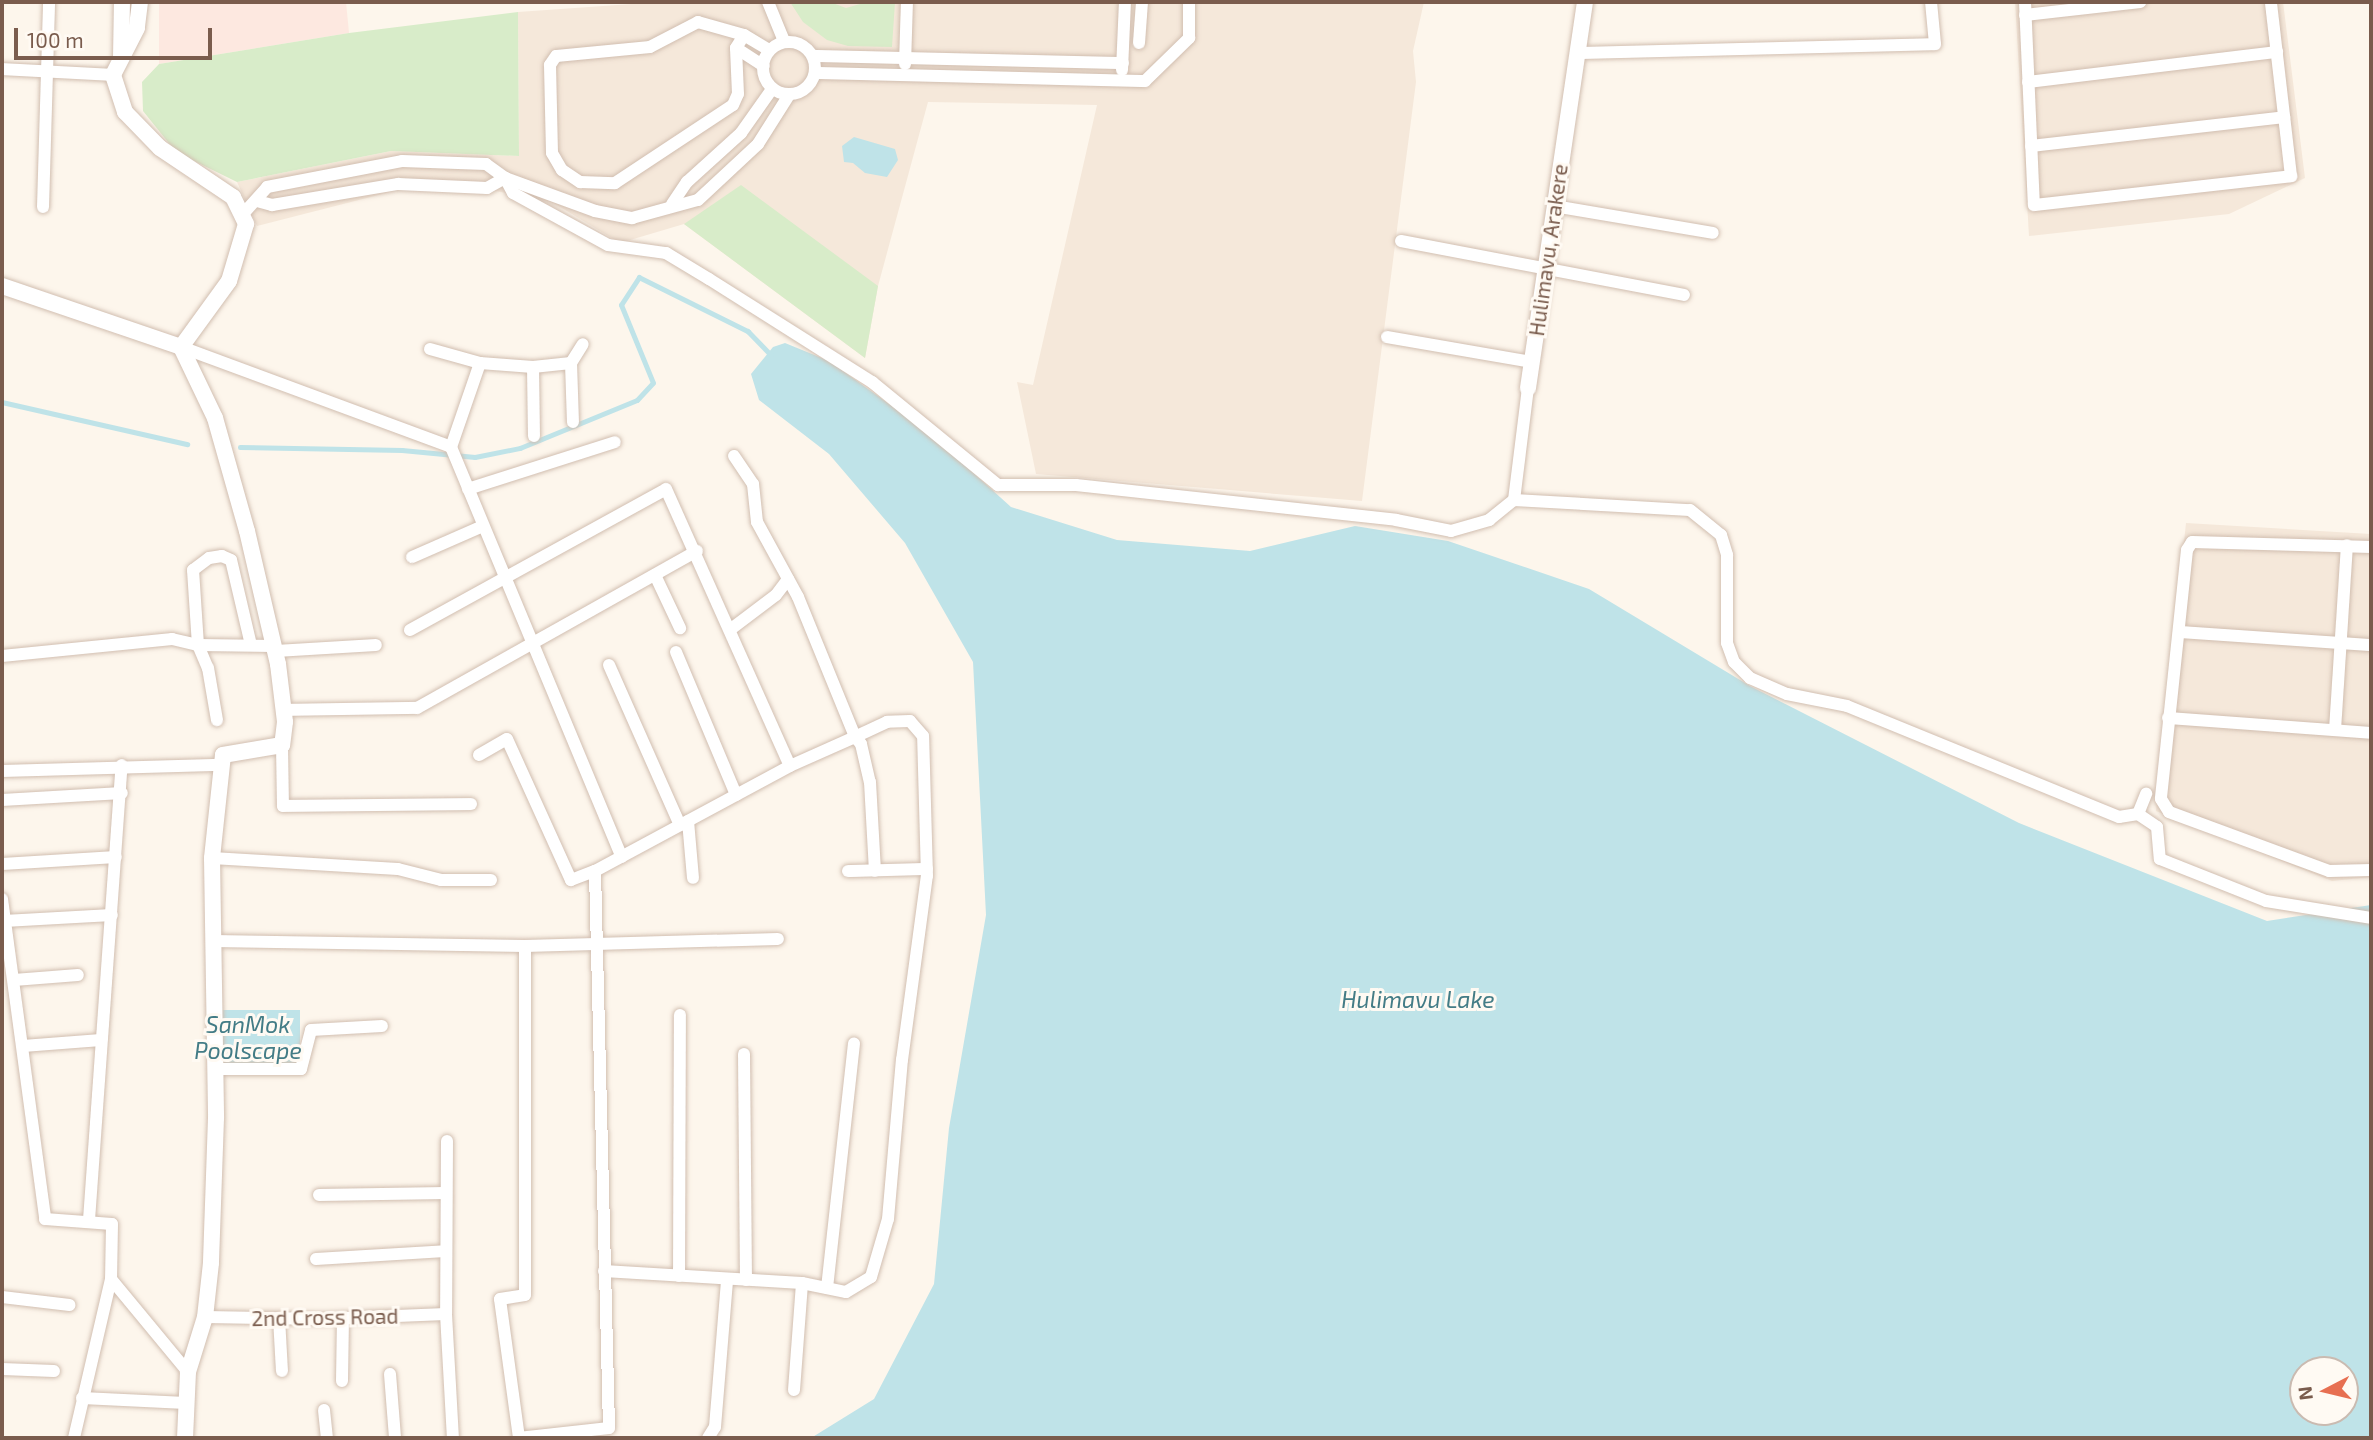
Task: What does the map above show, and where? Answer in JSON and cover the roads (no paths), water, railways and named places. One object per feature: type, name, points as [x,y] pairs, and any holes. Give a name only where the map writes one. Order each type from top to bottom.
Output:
[{"type":"street","points":[[43,207],[49,2]]},
{"type":"street","points":[[121,58],[122,2]]},
{"type":"street","points":[[140,2],[137,28],[113,75],[133,126],[233,197],[243,215],[245,234],[229,281],[181,347]]},
{"type":"street","points":[[768,2],[784,41]]},
{"type":"street","points":[[905,76],[907,2]]},
{"type":"street","points":[[1122,80],[1125,2]]},
{"type":"street","points":[[1139,43],[1142,2]]},
{"type":"street","points":[[815,74],[1145,81],[1189,37],[1189,2]]},
{"type":"street","name":"Hulimavu, Arakere","points":[[1514,500],[1531,362],[1585,2]]},
{"type":"street","points":[[1577,53],[1935,44],[1931,2]]},
{"type":"street","points":[[2140,2],[2025,8],[2034,205],[2291,176],[2270,2]]},
{"type":"street","points":[[744,35],[736,48],[738,94],[724,113],[615,183],[580,182],[562,170],[552,153],[550,65],[556,56],[650,47],[698,22],[744,35],[769,50]]},
{"type":"street","points":[[243,215],[267,187],[402,161],[486,164],[505,178],[595,211],[632,218],[672,204],[698,200],[758,144],[789,95],[806,89],[815,74],[813,56],[801,44],[784,41],[769,50],[763,75],[772,89],[789,95]]},
{"type":"street","points":[[736,48],[764,66]]},
{"type":"street","points":[[2028,82],[2277,52]]},
{"type":"street","points":[[813,56],[1123,62]]},
{"type":"street","points":[[2,69],[113,75]]},
{"type":"street","points":[[672,204],[687,182],[741,133],[772,89]]},
{"type":"street","points":[[2031,146],[2284,117]]},
{"type":"street","points":[[257,201],[272,205],[320,200],[398,184],[487,188],[505,178]]},
{"type":"street","points":[[505,178],[513,193],[608,245],[666,253],[709,279],[872,382],[998,485],[1076,485],[1396,520],[1451,531],[1489,520],[1514,500],[1690,510],[1721,534],[1727,555],[1727,643],[1734,662],[1750,678],[1787,694],[1847,706],[2119,817],[2138,814],[2157,827],[2160,859],[2266,901],[2371,918]]},
{"type":"street","points":[[1554,206],[1713,233]]},
{"type":"street","points":[[1401,241],[1545,271],[1684,295]]},
{"type":"street","points":[[2,286],[181,347],[453,452]]},
{"type":"street","points":[[1387,337],[1531,362]]},
{"type":"street","points":[[573,422],[571,363],[583,344]]},
{"type":"street","points":[[181,347],[221,437],[275,648],[284,710],[283,806],[471,804]]},
{"type":"street","points":[[430,349],[480,363],[533,367],[571,363]]},
{"type":"street","points":[[480,363],[453,452],[622,857]]},
{"type":"street","points":[[533,367],[534,436]]},
{"type":"street","points":[[468,489],[615,442]]},
{"type":"street","points":[[734,456],[753,484],[757,522],[788,579],[855,737],[861,744],[870,782],[875,871]]},
{"type":"street","points":[[410,630],[666,489],[697,551],[790,766]]},
{"type":"street","points":[[412,557],[483,526]]},
{"type":"street","points":[[2371,547],[2192,542],[2187,550],[2161,799],[2164,809],[2329,871],[2371,870]]},
{"type":"street","points":[[2335,730],[2347,545]]},
{"type":"street","points":[[284,710],[417,708],[697,551]]},
{"type":"street","points":[[217,720],[208,668],[198,645],[193,570],[209,558],[222,556],[231,560],[251,645]]},
{"type":"street","points":[[655,575],[680,628]]},
{"type":"street","points":[[731,629],[776,595],[788,579]]},
{"type":"street","points":[[2179,632],[2371,645]]},
{"type":"street","points":[[2,656],[172,639],[198,645],[275,648],[376,645]]},
{"type":"street","points":[[676,652],[736,795]]},
{"type":"street","points":[[609,665],[684,823],[693,877]]},
{"type":"street","points":[[2168,718],[2371,733]]},
{"type":"street","points":[[478,755],[508,739],[571,880],[622,857],[790,766],[887,722],[917,724],[923,736],[927,869],[902,1060],[888,1219],[881,1253],[872,1277],[857,1290],[802,1283],[604,1271]]},
{"type":"street","points":[[185,1438],[188,1372],[205,1317],[211,1263],[216,1069],[212,858],[223,755],[282,745]]},
{"type":"street","points":[[2,771],[122,765],[222,765]]},
{"type":"street","points":[[89,1220],[122,765]]},
{"type":"street","points":[[2,800],[122,793]]},
{"type":"street","points":[[2138,814],[2146,794]]},
{"type":"street","points":[[2,864],[116,857]]},
{"type":"street","points":[[212,858],[398,869],[440,880],[491,880]]},
{"type":"street","points":[[848,871],[927,869]]},
{"type":"street","points":[[525,946],[525,1294],[500,1299],[519,1438],[609,1428],[594,945],[595,871]]},
{"type":"street","points":[[2,899],[45,1219],[89,1220],[112,1224],[111,1279],[74,1438]]},
{"type":"street","points":[[4,921],[112,915]]},
{"type":"street","points":[[213,941],[525,946],[778,939]]},
{"type":"street","points":[[14,980],[78,975]]},
{"type":"street","points":[[679,1276],[680,1015]]},
{"type":"street","points":[[216,1069],[302,1069],[311,1030],[382,1026]]},
{"type":"street","points":[[23,1046],[101,1040]]},
{"type":"street","points":[[827,1288],[854,1043]]},
{"type":"street","points":[[744,1054],[746,1280]]},
{"type":"street","points":[[447,1141],[446,1314],[453,1438]]},
{"type":"street","points":[[319,1195],[445,1193]]},
{"type":"street","points":[[316,1259],[446,1251]]},
{"type":"street","points":[[111,1279],[188,1372]]},
{"type":"street","points":[[708,1438],[715,1427],[727,1279]]},
{"type":"street","points":[[793,1390],[802,1283]]},
{"type":"street","points":[[2,1297],[70,1305]]},
{"type":"street","name":"2nd Cross Road","points":[[205,1317],[343,1318],[446,1314]]},
{"type":"street","points":[[279,1318],[282,1371]]},
{"type":"street","points":[[342,1381],[343,1318]]},
{"type":"street","points":[[2,1369],[54,1371]]},
{"type":"street","points":[[390,1374],[395,1438]]},
{"type":"street","points":[[82,1398],[186,1403]]},
{"type":"street","points":[[324,1410],[327,1438]]},
{"type":"water","points":[[854,137],[895,149],[898,160],[887,177],[865,173],[853,163],[844,162],[842,146]]},
{"type":"water","name":"Hulimavu Lake","points":[[785,343],[829,361],[928,432],[1011,507],[1117,540],[1250,551],[1355,526],[1448,541],[1589,589],[1750,686],[2019,823],[2267,921],[2371,905],[2371,1438],[811,1438],[874,1399],[934,1284],[949,1128],[986,915],[973,662],[905,543],[829,454],[759,400],[751,374],[773,347]]},
{"type":"water","name":"SanMok Poolscape","points":[[221,1010],[300,1010],[300,1065],[221,1065]]},
{"type":"waterway","points":[[240,447],[402,450],[475,457],[520,448],[637,400],[653,383],[621,305],[639,277],[748,331],[771,355]]},
{"type":"waterway","points":[[2,402],[187,444]]}]
